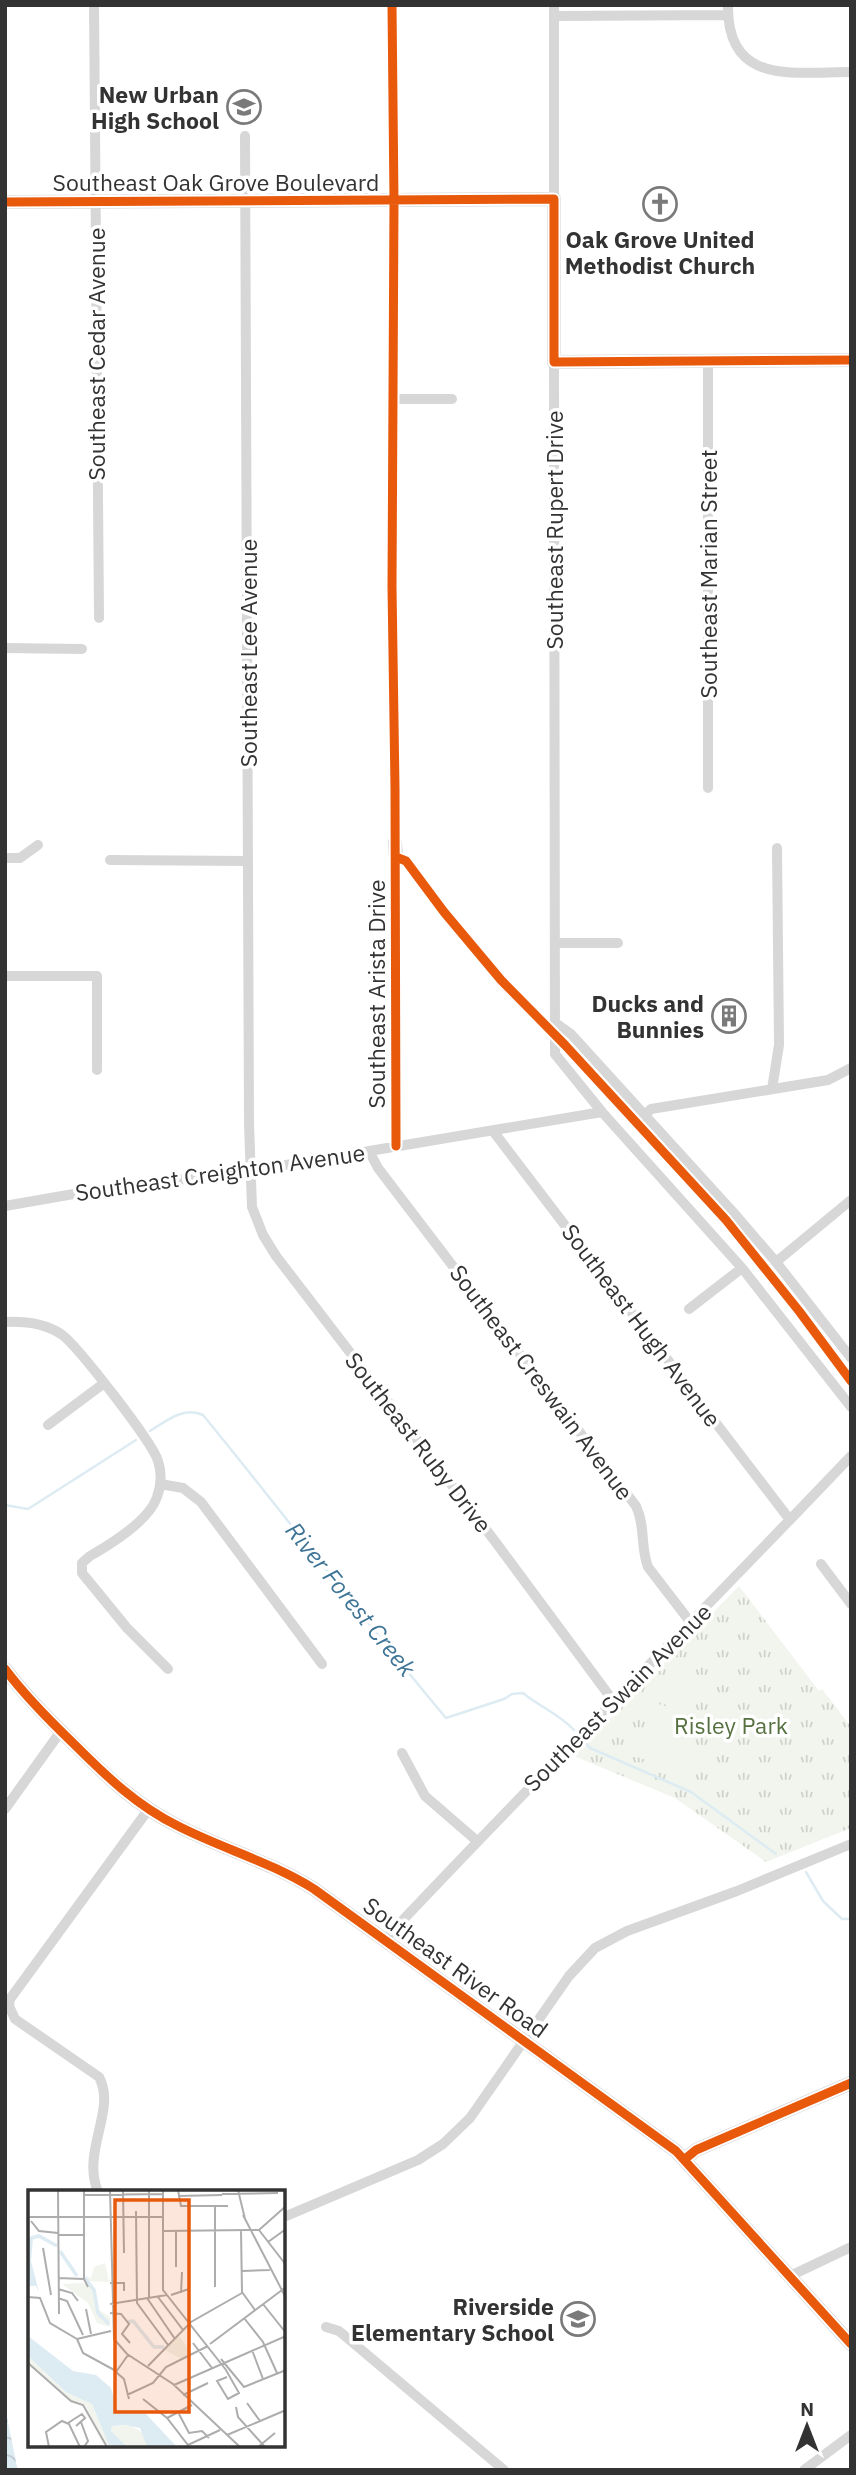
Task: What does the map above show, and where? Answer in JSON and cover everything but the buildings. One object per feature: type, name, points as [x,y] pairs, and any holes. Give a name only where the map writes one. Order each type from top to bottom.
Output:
[{"type":"street","name":"Southeast Cedar Avenue","points":[[94,5],[99,618]]},
{"type":"street","points":[[392,5],[396,842]]},
{"type":"street","points":[[554,11],[728,10],[731,35],[740,53],[766,71],[851,72]]},
{"type":"street","name":"Southeast Rupert Drive","points":[[554,11],[557,1024],[554,1045],[555,1054],[602,1112]]},
{"type":"street","name":"Southeast Lee Avenue","points":[[245,136],[250,1171]]},
{"type":"street","name":"Southeast Oak Grove Boulevard","points":[[5,202],[554,199]]},
{"type":"street","points":[[554,362],[851,360]]},
{"type":"street","name":"Southeast Marian Street","points":[[708,361],[708,788]]},
{"type":"street","points":[[392,399],[452,399]]},
{"type":"street","points":[[5,648],[82,649]]},
{"type":"street","name":"Southeast Arista Drive","points":[[396,842],[396,1146]]},
{"type":"street","points":[[5,858],[20,858],[38,845]]},
{"type":"street","points":[[772,1089],[779,1045],[777,848]]},
{"type":"street","points":[[110,860],[248,861]]},
{"type":"street","points":[[556,943],[618,943]]},
{"type":"street","points":[[5,976],[97,976],[97,1070]]},
{"type":"street","points":[[557,1024],[571,1034],[646,1114],[776,1262],[851,1358]]},
{"type":"street","points":[[646,1114],[651,1109],[828,1080],[851,1068]]},
{"type":"street","points":[[602,1112],[742,1268],[851,1407]]},
{"type":"street","name":"Southeast Creighton Avenue","points":[[5,1206],[102,1189],[250,1171],[602,1112]]},
{"type":"street","name":"Southeast Hugh Avenue","points":[[493,1131],[790,1520]]},
{"type":"street","name":"Southeast Creswain Avenue","points":[[369,1151],[378,1168],[636,1506],[642,1520],[648,1567],[691,1623]]},
{"type":"street","name":"Southeast Ruby Drive","points":[[250,1171],[252,1207],[263,1235],[276,1256],[494,1540],[614,1702]]},
{"type":"street","points":[[776,1262],[851,1200]]},
{"type":"street","points":[[689,1309],[742,1268]]},
{"type":"street","points":[[5,1322],[34,1323],[60,1334],[79,1351],[154,1451],[160,1468],[160,1484],[155,1504],[144,1517],[82,1563],[82,1573],[127,1628],[168,1669]]},
{"type":"street","points":[[48,1425],[103,1384]]},
{"type":"street","name":"Southeast Swain Avenue","points":[[385,1939],[851,1456]]},
{"type":"street","points":[[160,1484],[183,1488],[201,1502],[322,1664]]},
{"type":"street","points":[[821,1564],[847,1592],[851,1604]]},
{"type":"street","name":"Southeast River Road","points":[[5,1669],[61,1731],[114,1783],[148,1810],[196,1835],[297,1879],[385,1939],[685,2159],[851,2344]]},
{"type":"street","points":[[5,1809],[61,1731]]},
{"type":"street","points":[[402,1753],[425,1797],[477,1841]]},
{"type":"street","points":[[96,2190],[92,2172],[93,2155],[103,2109],[104,2087],[99,2077],[15,2019],[8,1998],[148,1810]]},
{"type":"street","points":[[285,2217],[331,2194],[418,2160],[443,2144],[470,2118],[569,1976],[601,1944],[626,1931],[737,1891],[851,1844]]},
{"type":"street","points":[[685,2159],[696,2150],[851,2082]]},
{"type":"street","points":[[790,2276],[851,2247]]},
{"type":"street","points":[[326,2327],[340,2331],[504,2470]]},
{"type":"street","points":[[804,2470],[851,2435]]},
{"type":"green space","name":"Risley Park","points":[[739,1586],[819,1691],[822,1689],[851,1727],[851,1828],[766,1862],[675,1798],[574,1756]]},
{"type":"green space","points":[[679,1672],[698,1679],[685,1712],[700,1718],[683,1772],[634,1756],[652,1702],[668,1707]]},
{"type":"water","points":[[5,2407],[17,2467],[19,2470],[5,2470]]},
{"type":"waterway","name":"River Forest Creek","points":[[150,1431],[182,1413],[203,1415],[446,1718],[512,1694],[523,1693],[574,1730]]},
{"type":"waterway","name":"River Forest Creek","points":[[5,1505],[28,1509],[136,1440]]},
{"type":"waterway","name":"River Forest Creek","points":[[585,1742],[590,1748],[691,1792],[776,1854]]},
{"type":"waterway","name":"River Forest Creek","points":[[806,1872],[823,1901],[842,1919],[851,1919]]},
{"type":"cycle path","points":[[392,5],[396,1146]]},
{"type":"cycle path","points":[[5,202],[554,199],[554,362],[851,360]]},
{"type":"cycle path","points":[[396,857],[406,861],[444,912],[501,980],[565,1045],[726,1220],[851,1381]]},
{"type":"cycle path","points":[[5,1669],[55,1726],[136,1800],[178,1826],[281,1871],[314,1889],[676,2151],[851,2344]]},
{"type":"cycle path","points":[[685,2159],[696,2150],[851,2083]]},
{"type":"place","name":"New Urban High School","points":[[244,107]]},
{"type":"place","name":"Oak Grove United Methodist Church","points":[[660,204]]},
{"type":"place","name":"Ducks and Bunnies","points":[[729,1016]]},
{"type":"place","name":"Riverside Elementary School","points":[[578,2319]]}]
